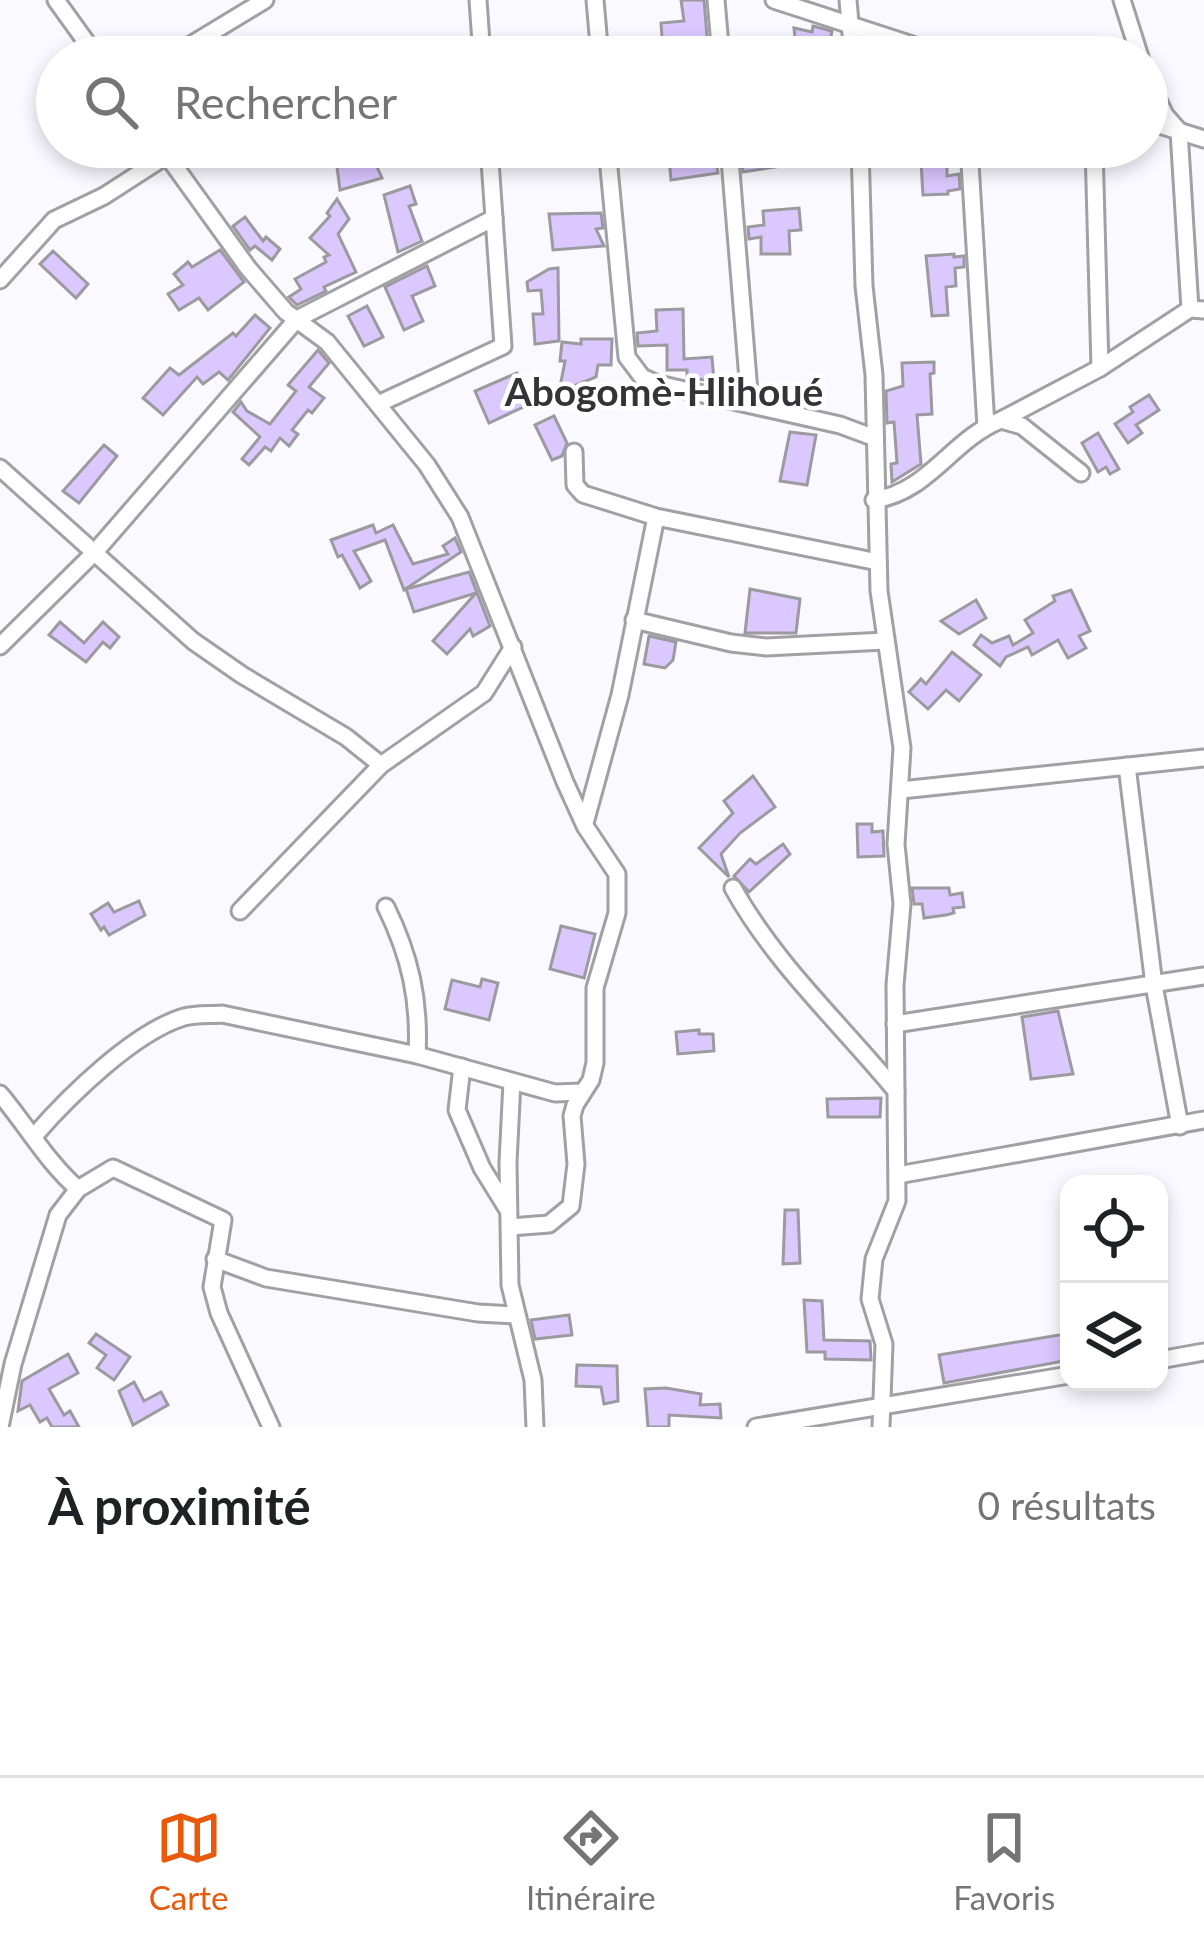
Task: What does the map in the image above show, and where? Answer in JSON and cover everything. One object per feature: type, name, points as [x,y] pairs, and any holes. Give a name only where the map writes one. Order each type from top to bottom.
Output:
[{"type":"street","points":[[56,0],[82,36]]},
{"type":"street","points":[[206,36],[266,0]]},
{"type":"street","points":[[478,0],[481,36]]},
{"type":"street","points":[[596,0],[599,36]]},
{"type":"street","points":[[716,0],[719,36]]},
{"type":"street","points":[[774,0],[886,36]]},
{"type":"street","points":[[848,0],[851,36]]},
{"type":"street","points":[[1122,0],[1133,36]]},
{"type":"street","points":[[874,500],[919,484],[964,440],[1197,310],[1179,131],[1168,117]]},
{"type":"street","points":[[1168,128],[1204,139]]},
{"type":"street","points":[[0,280],[53,220],[104,196],[144,168]]},
{"type":"street","points":[[182,168],[248,268],[297,320],[327,342],[427,465],[460,517],[585,826],[617,874],[619,897],[595,988],[596,1063],[572,1116],[576,1164],[571,1206],[549,1224],[510,1220]]},
{"type":"street","points":[[378,404],[503,346],[490,168]]},
{"type":"street","points":[[609,168],[620,315],[633,368],[658,384],[840,425],[875,438]]},
{"type":"street","points":[[730,168],[750,404]]},
{"type":"street","points":[[861,168],[864,286],[874,375],[878,562],[902,748],[896,844],[902,904],[895,1024],[897,1201],[874,1259],[870,1299],[884,1344],[881,1427]]},
{"type":"street","points":[[971,168],[993,423]]},
{"type":"street","points":[[1095,168],[1100,368]]},
{"type":"street","points":[[0,646],[95,552],[297,320],[494,218]]},
{"type":"street","points":[[993,423],[1022,427],[1082,473]]},
{"type":"street","points":[[574,452],[578,491],[656,517],[878,562]]},
{"type":"street","points":[[0,468],[193,640],[242,675],[346,736],[381,765]]},
{"type":"street","points":[[585,826],[620,695],[656,517]]},
{"type":"street","points":[[634,620],[766,647],[885,641]]},
{"type":"street","points":[[240,911],[381,765],[484,693],[512,647]]},
{"type":"street","points":[[901,790],[1204,758]]},
{"type":"street","points":[[1127,766],[1154,985],[1180,1126]]},
{"type":"street","points":[[733,888],[778,955],[898,1092]]},
{"type":"street","points":[[386,907],[413,976],[419,1012],[417,1055]]},
{"type":"street","points":[[895,1024],[1204,976]]},
{"type":"street","points":[[35,1135],[130,1047],[189,1015],[222,1014],[417,1055],[555,1093],[582,1092]]},
{"type":"street","points":[[462,1067],[457,1110],[510,1220]]},
{"type":"street","points":[[512,1082],[510,1285],[533,1380],[535,1427]]},
{"type":"street","points":[[0,1094],[35,1135],[52,1167],[79,1189]]},
{"type":"street","points":[[898,1175],[1204,1120]]},
{"type":"street","points":[[482,1168],[509,1139]]},
{"type":"street","points":[[0,1427],[13,1364],[58,1215],[79,1189],[113,1168],[223,1220],[212,1287],[219,1313],[271,1427]]},
{"type":"street","points":[[215,1259],[266,1278],[478,1313],[517,1315]]},
{"type":"street","points":[[1168,1358],[1204,1352]]},
{"type":"street","points":[[756,1427],[1060,1377]]},
{"type":"building","points":[[681,0],[704,0],[707,36],[662,36],[661,23],[684,21]]},
{"type":"building","points":[[813,26],[832,31],[831,36],[795,36],[794,28],[812,32]]},
{"type":"building","points":[[337,168],[377,168],[382,178],[340,190]]},
{"type":"building","points":[[670,168],[717,168],[718,173],[671,180]]},
{"type":"building","points":[[921,168],[947,168],[947,176],[959,174],[960,189],[923,195]]},
{"type":"building","points":[[410,186],[416,204],[409,206],[422,241],[398,252],[384,195]]},
{"type":"building","points":[[337,199],[349,219],[338,234],[356,272],[297,305],[289,297],[301,289],[295,279],[326,262],[324,257],[329,255],[310,238],[330,216],[327,213]]},
{"type":"building","points":[[799,208],[801,230],[789,231],[790,254],[761,254],[761,237],[749,239],[748,227],[764,225],[763,211]]},
{"type":"building","points":[[601,213],[603,228],[596,229],[604,246],[553,250],[549,214]]},
{"type":"building","points":[[245,217],[263,241],[266,237],[280,249],[272,260],[255,246],[250,250],[233,226]]},
{"type":"building","points":[[220,250],[244,282],[208,310],[199,298],[179,310],[168,294],[183,285],[174,274],[188,262],[192,267]]},
{"type":"building","points":[[53,251],[88,284],[76,298],[40,264]]},
{"type":"building","points":[[926,256],[964,256],[964,267],[955,268],[956,286],[946,287],[948,315],[932,316]]},
{"type":"building","points":[[427,266],[435,286],[412,296],[423,321],[404,330],[385,287]]},
{"type":"building","points":[[558,268],[559,341],[535,344],[533,314],[543,314],[541,290],[528,291],[527,282]]},
{"type":"building","points":[[367,306],[383,337],[364,346],[348,316]]},
{"type":"building","points":[[683,309],[684,359],[712,357],[714,381],[687,378],[687,370],[667,370],[667,345],[638,346],[637,333],[657,331],[656,310]]},
{"type":"building","points":[[255,315],[270,328],[228,380],[219,372],[203,384],[197,377],[163,415],[143,398],[170,368],[179,375],[233,333],[236,336]]},
{"type":"building","points":[[581,339],[612,339],[611,365],[598,365],[596,377],[559,392],[565,361],[560,361],[562,342],[581,344]]},
{"type":"building","points":[[318,350],[329,363],[309,387],[324,398],[292,430],[298,434],[289,446],[280,438],[271,451],[265,447],[249,465],[242,459],[260,437],[233,412],[241,402],[270,424],[296,391],[288,385]]},
{"type":"building","points":[[934,362],[932,414],[917,415],[921,464],[892,482],[891,464],[897,463],[894,422],[887,423],[886,391],[903,386],[902,363]]},
{"type":"building","points":[[517,373],[530,404],[489,423],[475,391]]},
{"type":"building","points":[[1149,395],[1159,410],[1136,425],[1142,433],[1128,443],[1115,424]]},
{"type":"building","points":[[554,416],[567,443],[562,456],[552,460],[535,425]]},
{"type":"building","points":[[790,432],[816,435],[807,485],[780,481]]},
{"type":"building","points":[[1098,433],[1119,469],[1110,474],[1106,467],[1098,472],[1082,443]]},
{"type":"building","points":[[104,445],[117,456],[79,503],[63,491]]},
{"type":"building","points":[[373,525],[376,533],[393,525],[413,564],[448,554],[443,546],[455,538],[461,552],[404,590],[385,540],[354,551],[371,581],[360,588],[331,540]]},
{"type":"building","points":[[469,572],[490,626],[473,636],[470,629],[447,654],[433,641],[476,593],[414,612],[406,589]]},
{"type":"building","points":[[750,589],[800,599],[796,633],[745,633]]},
{"type":"building","points":[[1071,590],[1090,631],[1079,636],[1086,648],[1068,658],[1058,640],[1032,655],[1028,647],[1006,657],[1000,666],[974,645],[981,635],[992,643],[1009,636],[1013,645],[1033,633],[1025,620],[1055,601],[1053,596]]},
{"type":"building","points":[[976,600],[986,618],[959,634],[941,621]]},
{"type":"building","points":[[60,622],[84,643],[103,622],[119,637],[110,648],[103,642],[86,662],[49,635]]},
{"type":"building","points":[[649,636],[676,642],[673,660],[665,668],[644,664]]},
{"type":"building","points":[[952,652],[981,675],[959,701],[946,690],[928,709],[909,692],[921,679],[926,684]]},
{"type":"building","points":[[753,776],[775,807],[721,854],[729,877],[699,848],[733,813],[724,801]]},
{"type":"building","points":[[857,824],[872,824],[872,832],[883,831],[884,856],[858,857]]},
{"type":"building","points":[[783,844],[790,854],[749,892],[734,876],[750,859],[756,864]]},
{"type":"building","points":[[912,888],[949,888],[950,895],[962,893],[964,907],[924,918],[922,904],[914,904]]},
{"type":"building","points":[[139,901],[145,915],[109,935],[91,914],[108,903],[114,912]]},
{"type":"building","points":[[561,926],[595,934],[584,978],[550,969]]},
{"type":"building","points":[[482,979],[498,983],[489,1020],[445,1009],[452,980],[480,987]]},
{"type":"building","points":[[1058,1011],[1073,1074],[1031,1079],[1022,1017]]},
{"type":"building","points":[[699,1030],[699,1034],[713,1034],[714,1051],[678,1054],[676,1032]]},
{"type":"building","points":[[881,1098],[880,1117],[828,1117],[827,1099]]},
{"type":"building","points":[[785,1210],[798,1210],[800,1263],[783,1264]]},
{"type":"building","points":[[804,1300],[822,1301],[824,1340],[870,1341],[871,1360],[825,1359],[825,1352],[807,1352]]},
{"type":"building","points":[[569,1315],[572,1335],[535,1339],[531,1320]]},
{"type":"building","points":[[96,1334],[130,1357],[114,1380],[97,1368],[106,1355],[89,1343]]},
{"type":"building","points":[[1060,1335],[1060,1362],[944,1383],[939,1355]]},
{"type":"building","points":[[68,1354],[78,1373],[49,1389],[64,1415],[70,1411],[79,1427],[52,1427],[47,1418],[40,1422],[30,1405],[18,1411],[22,1381]]},
{"type":"building","points":[[577,1365],[617,1366],[618,1401],[604,1404],[601,1387],[576,1386]]},
{"type":"building","points":[[134,1382],[144,1401],[161,1392],[168,1405],[133,1425],[119,1391]]},
{"type":"building","points":[[645,1389],[701,1394],[700,1405],[720,1404],[721,1418],[669,1415],[669,1427],[648,1427]]},
{"type":"district","name":"Abogomè-Hlihoué","points":[[664,391]]}]
